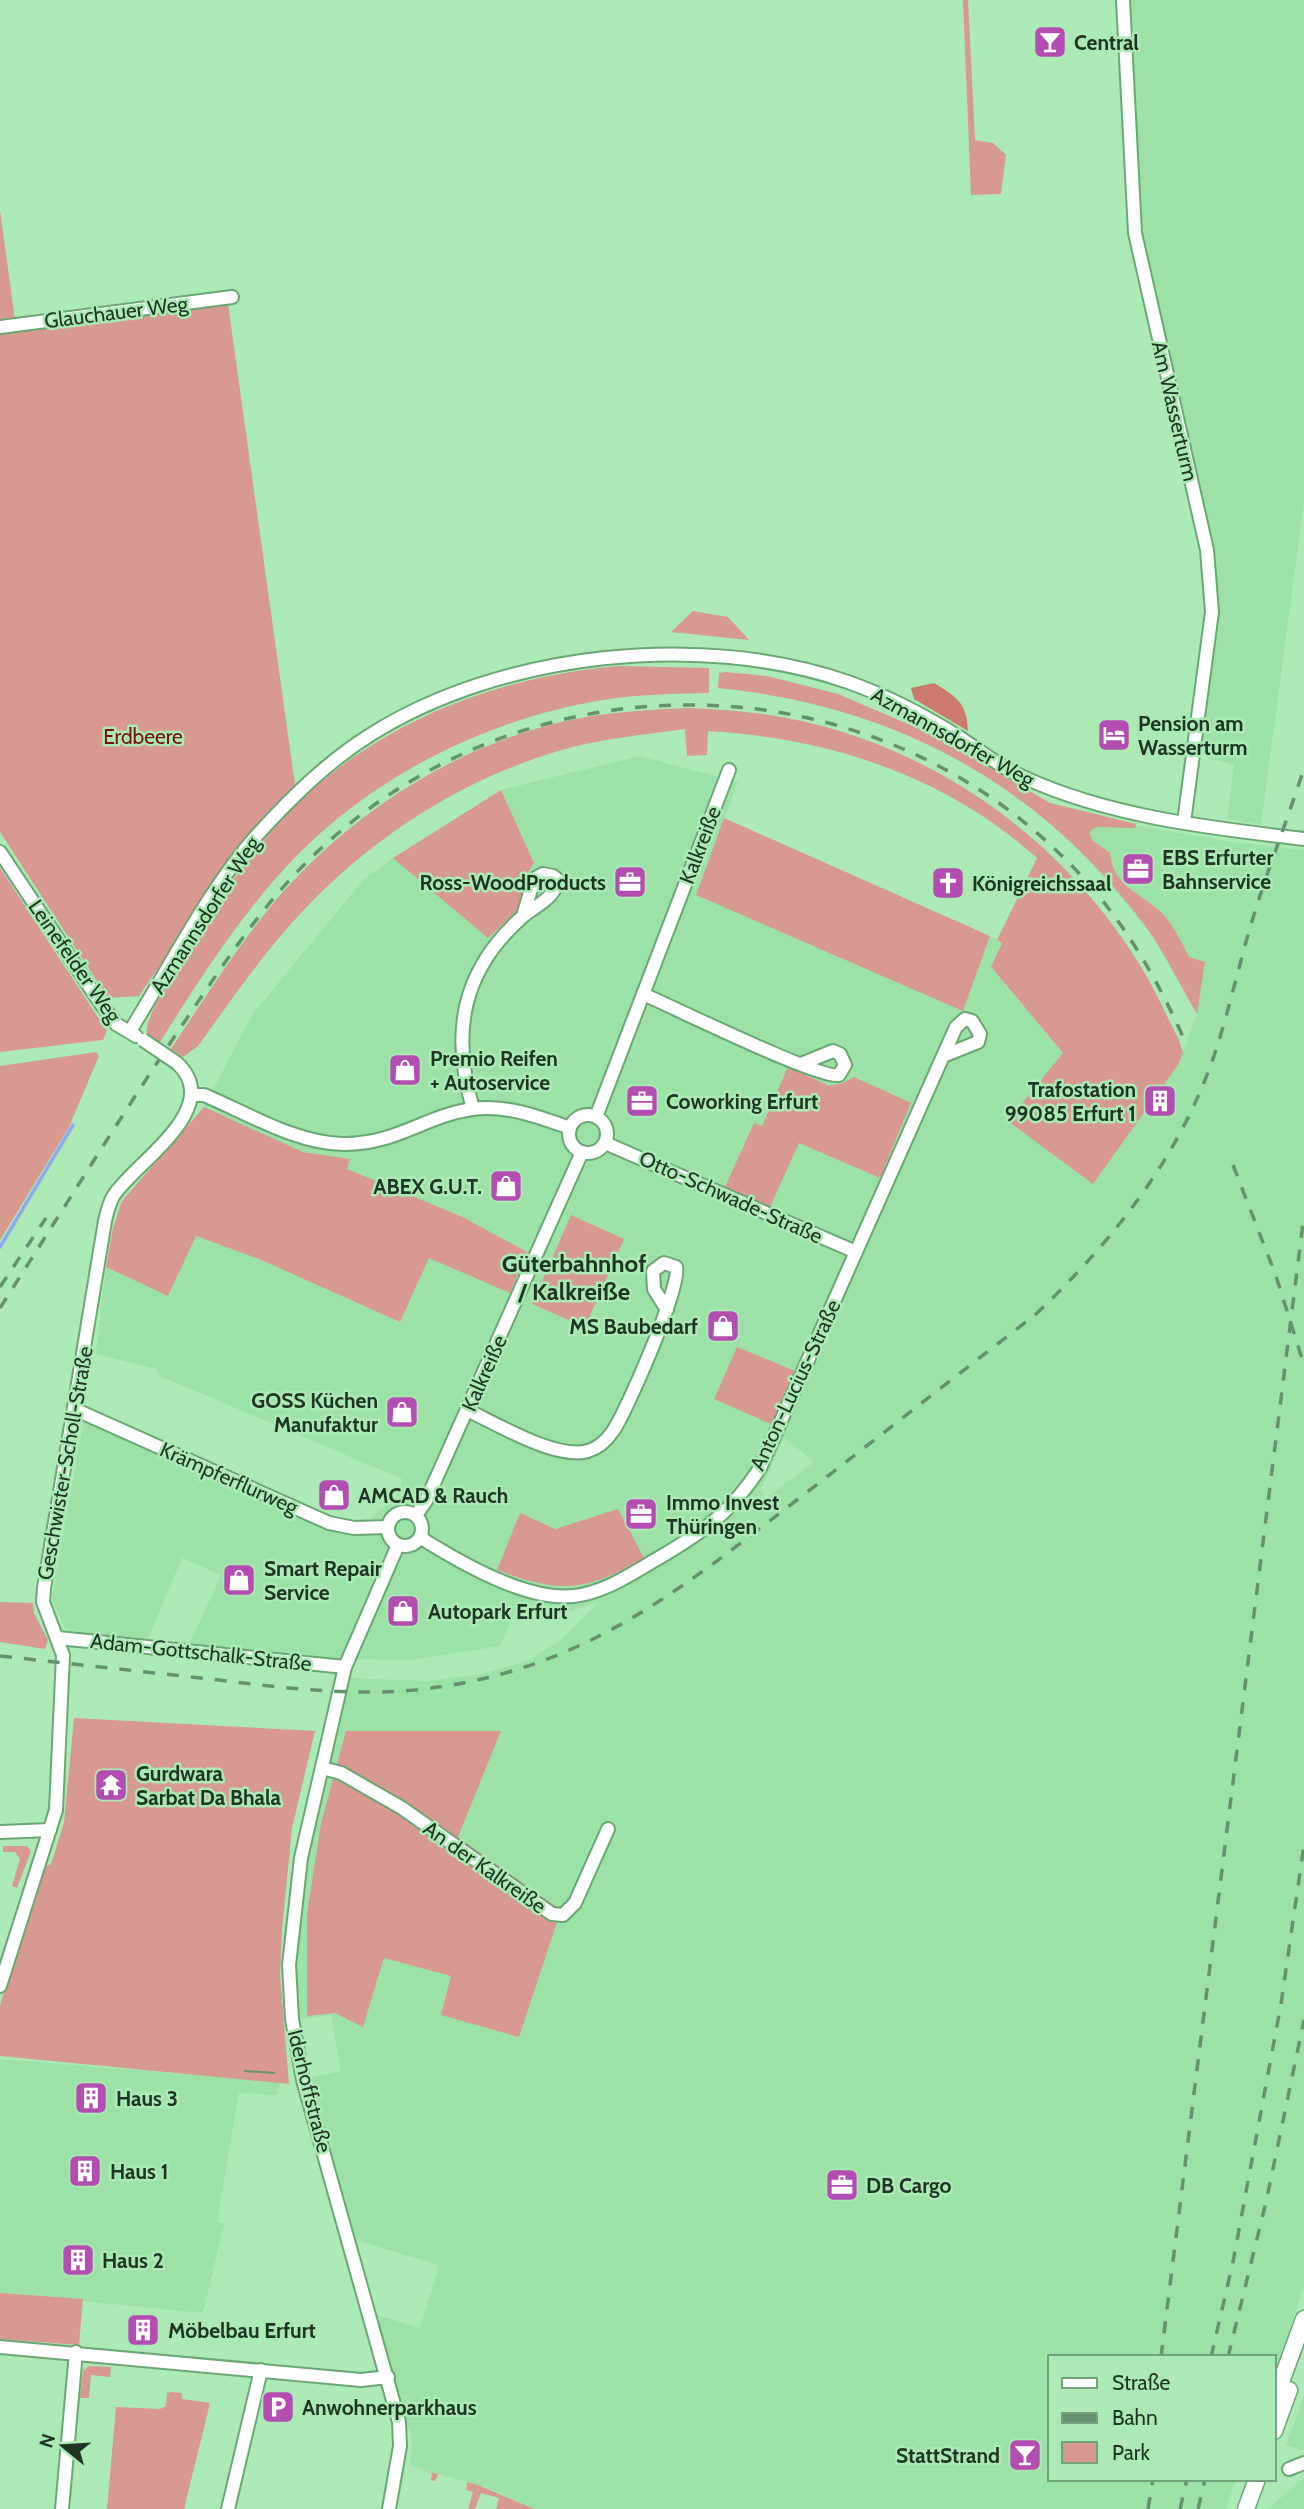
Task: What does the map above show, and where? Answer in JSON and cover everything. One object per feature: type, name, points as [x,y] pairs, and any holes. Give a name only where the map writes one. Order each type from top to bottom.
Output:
[{"type":"main road","points":[[1276,2396],[1304,2319]]},
{"type":"main road","points":[[1276,2426],[1304,2349]]},
{"type":"main road","points":[[1235,2509],[1245,2481]]},
{"type":"main road","points":[[1246,2509],[1256,2481]]},
{"type":"street","name":"Am Wasserturm","points":[[1123,0],[1135,233],[1207,550],[1211,587],[1212,612],[1184,822]]},
{"type":"street","name":"Glauchauer Weg","points":[[0,327],[232,297]]},
{"type":"street","name":"Azmannsdorfer Weg","points":[[130,1031],[224,880],[255,838],[328,765],[371,734],[422,707],[480,685],[556,666],[633,656],[669,655],[763,662],[800,668],[848,682],[893,701],[1019,775],[1062,794],[1105,807],[1184,822],[1304,839]]},
{"type":"street","name":"Kalkreiße","points":[[596,1117],[729,770]]},
{"type":"street","name":"Leinefelder Weg","points":[[0,852],[99,1001],[116,1024],[130,1031]]},
{"type":"street","points":[[473,1109],[464,1080],[461,1046],[465,1006],[483,963],[523,916]]},
{"type":"street","points":[[643,993],[801,1064]]},
{"type":"street","points":[[130,1031],[177,1063],[187,1075],[191,1095],[204,1095],[311,1139],[341,1144],[370,1143],[397,1137],[473,1109],[517,1111],[570,1129]]},
{"type":"street","name":"Anton-Lucius-Straße","points":[[421,1538],[491,1576],[524,1588],[574,1596],[611,1586],[695,1537],[725,1514],[760,1468],[943,1056]]},
{"type":"street","name":"Geschwister-Scholl-Straße","points":[[0,1986],[56,1810],[61,1752],[63,1655],[43,1602],[44,1588],[108,1207],[114,1196],[187,1113],[191,1095]]},
{"type":"street","points":[[596,1117],[605,1125],[605,1143],[593,1153],[582,1152],[573,1145],[570,1129],[578,1118],[596,1117]]},
{"type":"street","name":"Otto-Schwade-Straße","points":[[605,1143],[856,1252]]},
{"type":"street","name":"Kalkreiße","points":[[416,1515],[426,1502],[582,1152]]},
{"type":"street","points":[[467,1410],[554,1449],[571,1452],[597,1447],[618,1423],[667,1310]]},
{"type":"street","name":"Krämpferflurweg","points":[[74,1409],[329,1523],[354,1528],[388,1527]]},
{"type":"street","points":[[398,1513],[416,1515],[423,1528],[421,1538],[413,1545],[398,1545],[390,1538],[388,1527],[398,1513]]},
{"type":"street","points":[[345,1667],[398,1545]]},
{"type":"street","name":"Adam-Gottschalk-Straße","points":[[58,1637],[345,1667]]},
{"type":"street","name":"Iderhoffstraße","points":[[345,1667],[302,1858],[290,1940],[292,2020],[303,2080],[388,2377],[400,2446],[389,2509]]},
{"type":"street","name":"An der Kalkreiße","points":[[322,1768],[341,1773],[402,1808],[552,1914],[564,1915],[575,1903],[608,1829]]},
{"type":"street","points":[[0,1832],[50,1830]]},
{"type":"street","points":[[0,2347],[361,2379],[388,2377]]},
{"type":"street","points":[[62,2509],[76,2352]]},
{"type":"street","points":[[228,2509],[261,2370]]},
{"type":"street","points":[[1289,2469],[1304,2463]]},
{"type":"shaded area","points":[[1128,0],[1304,0],[1304,502],[1261,825],[1227,819],[1234,765],[1198,755],[1218,586],[1211,542],[1141,237]]},
{"type":"shaded area","points":[[934,683],[949,692],[963,707],[968,731],[914,699],[911,688]]},
{"type":"shaded area","points":[[639,756],[738,782],[696,895],[962,1010],[990,936],[1002,942],[991,968],[1063,1053],[1178,1065],[1197,1014],[1151,934],[1082,851],[1088,817],[1233,842],[1304,850],[1304,2286],[1276,2369],[1276,2355],[1048,2355],[1048,2481],[1235,2481],[1226,2509],[534,2509],[490,2489],[410,2465],[412,2436],[404,2418],[377,2315],[420,2328],[439,2265],[356,2240],[309,2078],[341,2071],[331,2015],[298,2019],[296,1941],[317,1811],[349,1678],[425,1681],[482,1674],[527,1661],[561,1640],[599,1602],[552,1617],[517,1607],[500,1646],[412,1660],[339,1659],[189,1645],[221,1575],[182,1558],[147,1641],[76,1634],[64,1627],[52,1597],[84,1419],[310,1522],[315,1511],[351,1521],[369,1521],[381,1508],[397,1500],[402,1479],[160,1376],[156,1369],[96,1354],[106,1267],[168,1296],[195,1236],[259,1259],[400,1322],[429,1258],[510,1292],[526,1252],[463,1217],[346,1169],[350,1159],[303,1152],[204,1107],[252,1015],[364,879],[393,858],[488,937],[518,910],[524,879],[534,863],[501,790]],"holes":[[[784,1438],[814,1462],[766,1498],[760,1491]]]},
{"type":"shaded area","points":[[0,2059],[280,2082],[277,2095],[239,2093],[217,2222],[224,2224],[203,2313],[0,2293]]},
{"type":"shaded area","points":[[1304,2395],[1304,2449],[1302,2450],[1286,2445]]},
{"type":"shaded area","points":[[1304,2478],[1304,2509],[1267,2509]]},
{"type":"green space","points":[[963,0],[968,0],[975,140],[993,143],[1006,155],[1001,194],[971,195]]},
{"type":"green space","points":[[0,210],[15,320],[0,322]]},
{"type":"green space","name":"Erdbeere","points":[[228,304],[295,785],[250,834],[139,996],[108,998],[0,832],[0,333]]},
{"type":"green space","points":[[693,611],[728,617],[749,640],[671,632]]},
{"type":"green space","points":[[620,666],[709,668],[709,693],[629,697],[557,709],[467,740],[384,785],[310,843],[277,877],[230,937],[160,1042],[147,1035],[150,1017],[162,992],[248,860],[270,832],[305,796],[343,765],[428,715],[474,696],[521,682]]},
{"type":"green space","points":[[719,673],[767,676],[838,694],[936,736],[1050,803],[1136,824],[1135,828],[1096,827],[1089,832],[1092,840],[1110,853],[1112,865],[1123,882],[1167,919],[1189,957],[1205,962],[1197,1014],[1149,931],[1107,879],[1062,834],[1013,795],[960,762],[905,734],[846,713],[784,698],[718,688]]},
{"type":"green space","points":[[690,708],[750,712],[810,723],[860,738],[909,758],[955,782],[999,811],[1039,844],[1076,881],[1110,922],[1140,965],[1179,1040],[1183,1053],[1178,1065],[1093,1184],[1008,1121],[1063,1053],[991,967],[1002,943],[997,940],[1037,858],[1002,829],[964,805],[884,766],[798,742],[753,735],[708,731],[707,755],[687,756],[685,729],[587,744],[517,765],[445,799],[379,843],[319,895],[266,953],[198,1046],[183,1057],[171,1049],[234,955],[275,901],[332,843],[396,794],[466,755],[542,727],[597,715]]},
{"type":"green space","points":[[501,790],[534,863],[524,879],[518,910],[488,938],[393,858]]},
{"type":"green space","points":[[724,818],[990,936],[963,1011],[696,895]]},
{"type":"green space","points":[[0,868],[107,1031],[103,1040],[0,1052]]},
{"type":"green space","points":[[96,1052],[99,1056],[69,1127],[0,1240],[0,1066]]},
{"type":"green space","points":[[788,1067],[829,1086],[854,1077],[911,1103],[880,1178],[799,1143],[770,1207],[725,1187],[754,1123],[762,1126]]},
{"type":"green space","points":[[204,1107],[303,1152],[350,1159],[347,1169],[463,1217],[527,1252],[510,1293],[429,1258],[400,1322],[259,1259],[196,1236],[168,1296],[106,1267],[113,1228],[122,1201]]},
{"type":"green space","points":[[571,1215],[624,1239],[585,1327],[532,1304]]},
{"type":"green space","points":[[737,1347],[795,1371],[771,1424],[714,1399]]},
{"type":"green space","points":[[618,1509],[644,1558],[623,1569],[605,1578],[572,1586],[539,1583],[497,1570],[520,1513],[555,1529]]},
{"type":"green space","points":[[0,1602],[33,1603],[34,1613],[48,1640],[45,1649],[0,1642]]},
{"type":"green space","points":[[74,1718],[315,1731],[292,1828],[282,1929],[280,1975],[289,2084],[0,2056],[0,2005],[45,1866],[51,1864],[64,1823]]},
{"type":"green space","points":[[346,1731],[501,1731],[458,1837],[561,1910],[519,2037],[441,2015],[451,1976],[384,1958],[363,2027],[335,2013],[307,2016],[307,1914],[321,1824]]},
{"type":"green space","points":[[3,1846],[27,1846],[31,1851],[17,1888],[12,1886],[20,1859],[15,1852],[3,1852]]},
{"type":"green space","points":[[0,2293],[83,2299],[79,2345],[0,2339]]},
{"type":"green space","points":[[89,2366],[111,2367],[110,2377],[91,2375],[89,2398],[80,2398],[83,2371]]},
{"type":"green space","points":[[167,2393],[182,2393],[182,2399],[210,2403],[184,2509],[107,2509],[116,2407],[160,2409],[166,2406]]},
{"type":"green space","points":[[412,2467],[438,2474],[435,2481],[431,2480],[432,2473]]},
{"type":"green space","points":[[467,2482],[534,2509],[496,2509],[499,2498],[481,2493],[475,2509],[468,2509],[473,2492],[466,2490]]},
{"type":"waterway","points":[[0,1247],[73,1125]]},
{"type":"tram line","points":[[245,2071],[274,2073]]},
{"type":"railway","points":[[0,1308],[136,1094],[216,975],[268,905],[307,862],[328,842],[412,781],[504,737],[601,712],[700,705],[799,716],[895,746],[985,793],[1065,859],[1102,900],[1147,966],[1184,1039]]},
{"type":"railway","points":[[0,1656],[292,1688],[341,1692],[415,1690],[474,1681],[527,1666],[577,1647],[668,1596],[712,1565],[1035,1315],[1091,1258],[1116,1228],[1162,1164],[1199,1093],[1214,1056],[1259,899],[1304,768]]},
{"type":"railway","points":[[1233,1165],[1276,1276],[1304,1365]]},
{"type":"railway","points":[[1161,2355],[1304,1215]]},
{"type":"railway","points":[[0,1287],[46,1218]]},
{"type":"railway","points":[[1211,2355],[1233,2262],[1281,2004],[1304,1845]]},
{"type":"railway","points":[[1228,2355],[1266,2202],[1304,2020]]},
{"type":"railway","points":[[1148,2509],[1153,2481]]},
{"type":"railway","points":[[1180,2509],[1187,2481]]},
{"type":"railway","points":[[1198,2509],[1205,2481]]},
{"type":"place","name":"Central","points":[[1050,42]]},
{"type":"place","name":"Pension am Wasserturm","points":[[1114,735]]},
{"type":"place","name":"EBS Erfurter Bahnservice","points":[[1138,869]]},
{"type":"place","name":"Ross-WoodProducts","points":[[630,882]]},
{"type":"place","name":"Königreichssaal","points":[[948,883]]},
{"type":"place","name":"Premio Reifen + Autoservice","points":[[405,1070]]},
{"type":"place","name":"Coworking Erfurt","points":[[642,1101]]},
{"type":"place","name":"Trafostation 99085 Erfurt 1","points":[[1160,1101]]},
{"type":"place","name":"ABEX G.U.T.","points":[[506,1186]]},
{"type":"place","name":"MS Baubedarf","points":[[723,1326]]},
{"type":"place","name":"GOSS Küchen Manufaktur","points":[[402,1412]]},
{"type":"place","name":"AMCAD & Rauch","points":[[334,1495]]},
{"type":"place","name":"Immo Invest Thüringen","points":[[641,1514]]},
{"type":"place","name":"Smart Repair Service","points":[[239,1580]]},
{"type":"place","name":"Autopark Erfurt","points":[[403,1611]]},
{"type":"place","name":"Gurdwara Sarbat Da Bhala","points":[[111,1785]]},
{"type":"place","name":"Haus 3","points":[[91,2098]]},
{"type":"place","name":"Haus 1","points":[[85,2171]]},
{"type":"place","name":"DB Cargo","points":[[842,2185]]},
{"type":"place","name":"Haus 2","points":[[78,2260]]},
{"type":"place","name":"Möbelbau Erfurt","points":[[143,2330]]},
{"type":"place","name":"Anwohnerparkhaus","points":[[278,2407]]},
{"type":"place","name":"StattStrand","points":[[1025,2455]]},
{"type":"district","name":"Güterbahnhof / Kalkreiße","points":[[574,1277]]}]
